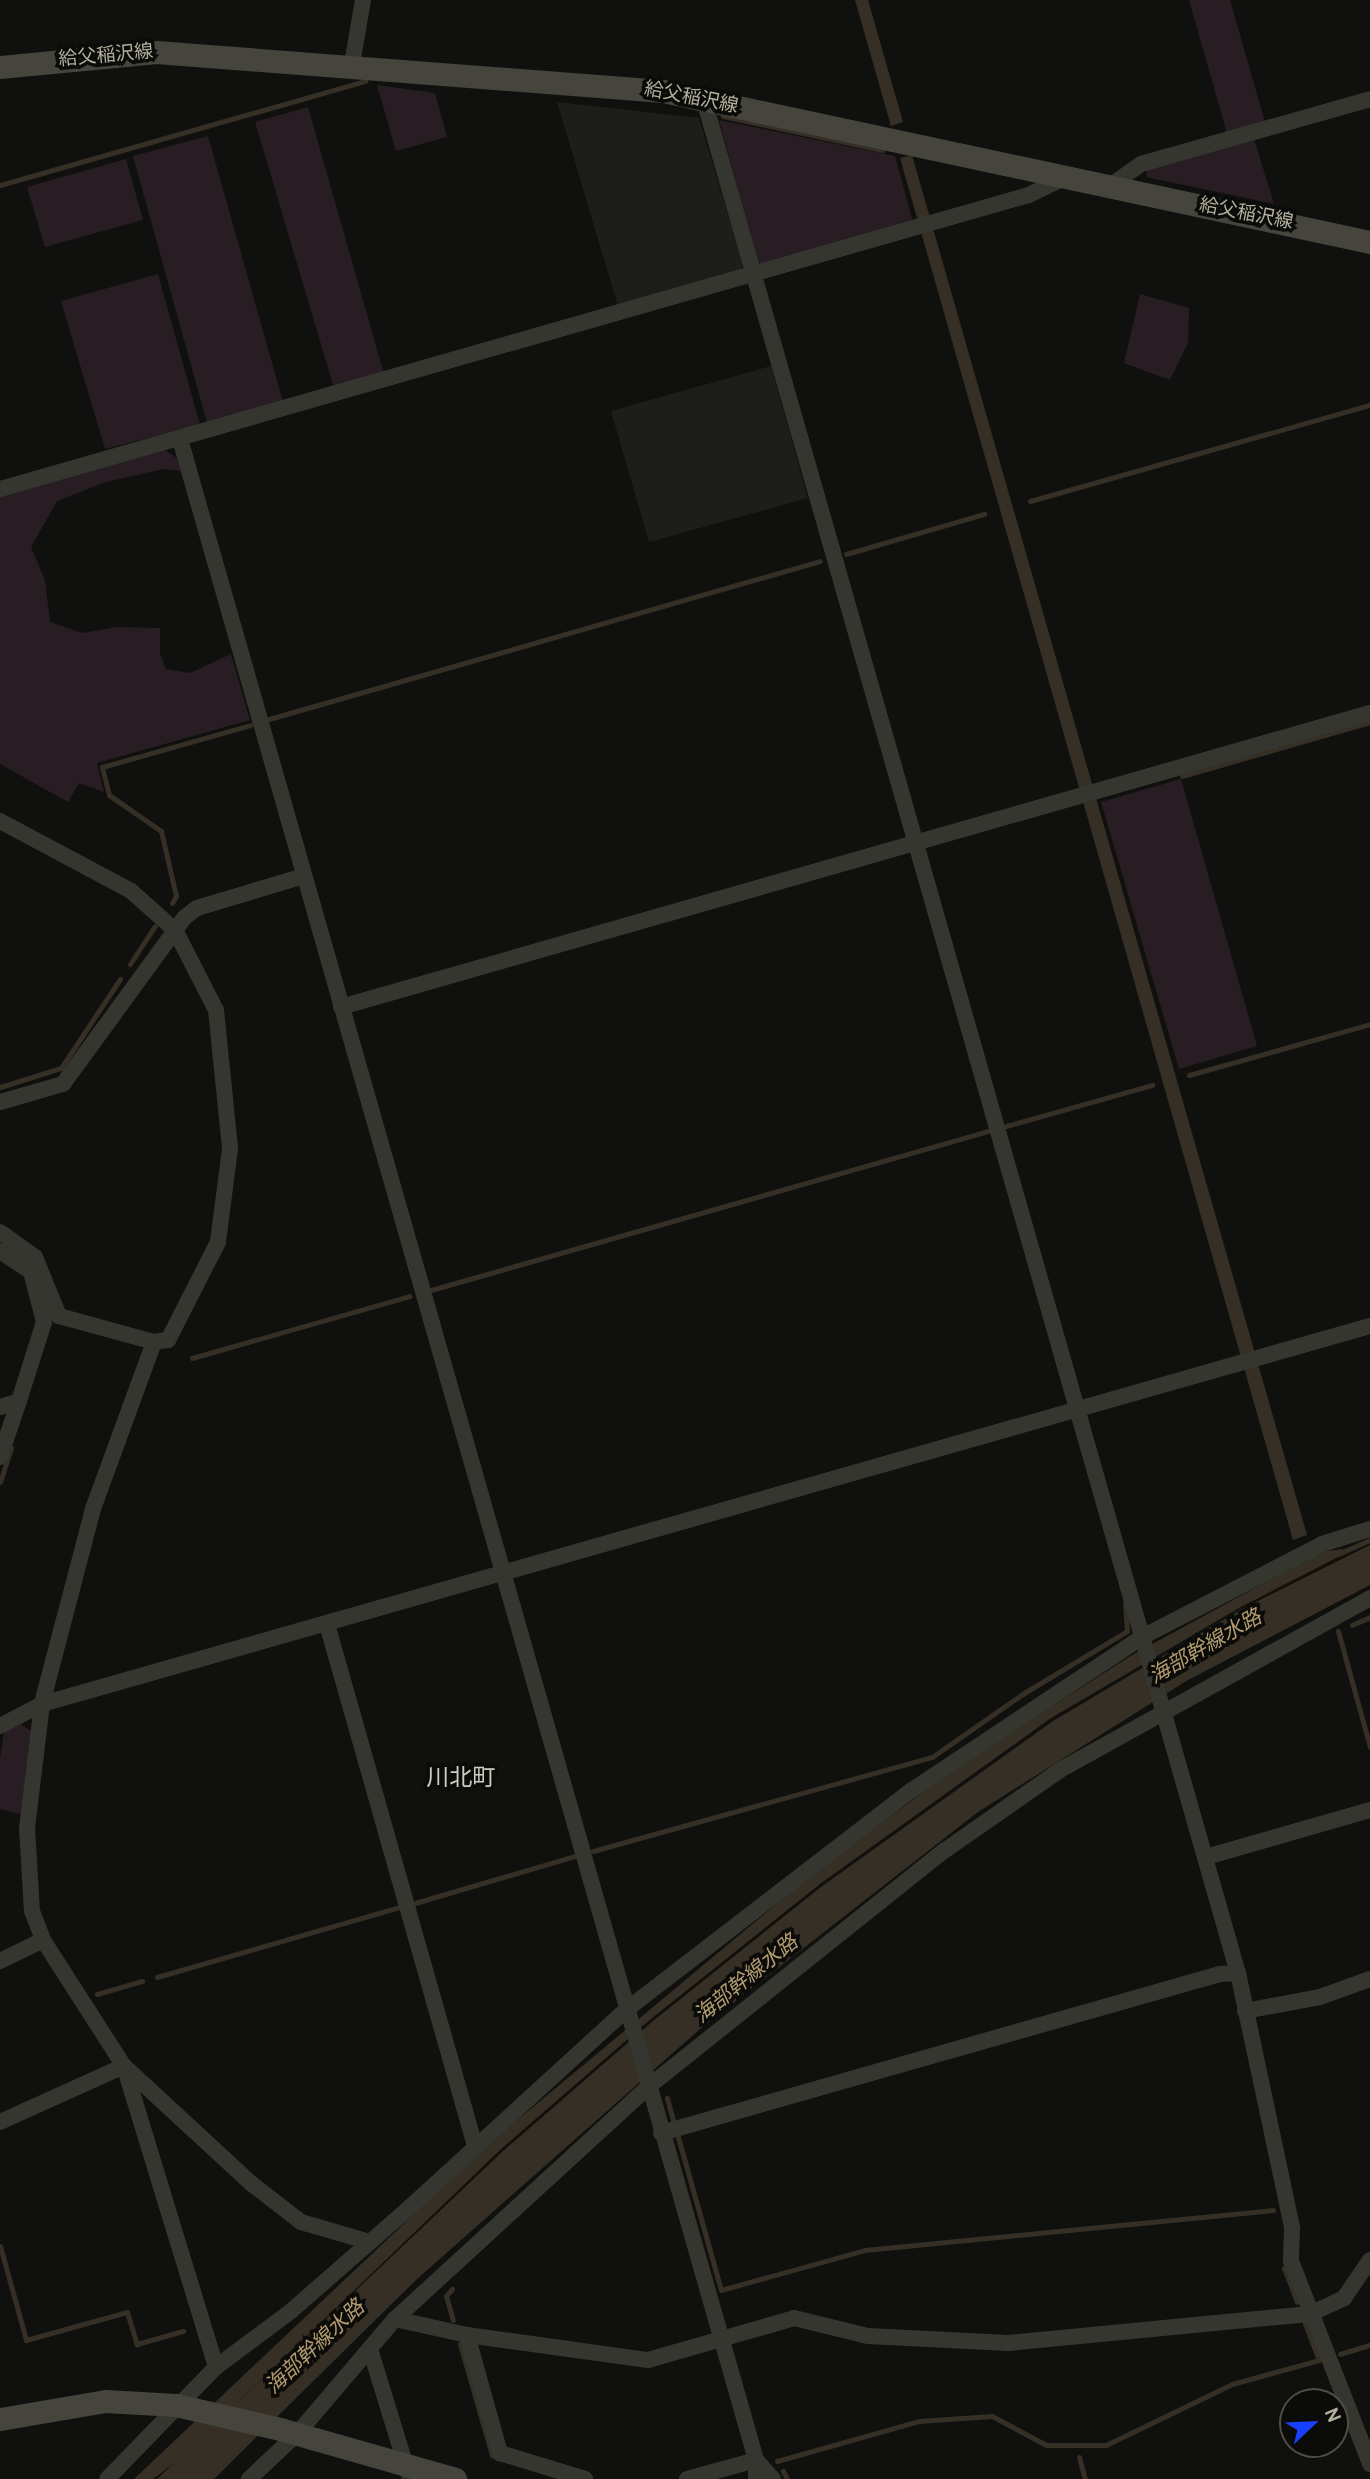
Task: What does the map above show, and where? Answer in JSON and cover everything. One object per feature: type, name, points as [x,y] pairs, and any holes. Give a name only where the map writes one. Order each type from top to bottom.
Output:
[{"type":"main road","name":"給父稲沢線","points":[[0,67],[156,52],[352,64],[586,83],[704,100],[1062,179],[1370,242]]},
{"type":"main road","points":[[0,2419],[105,2401],[176,2405],[289,2431],[408,2472],[454,2479]]},
{"type":"street","points":[[352,64],[363,0]]},
{"type":"street","points":[[1107,188],[1141,164],[1370,99]]},
{"type":"street","points":[[704,100],[1145,1639],[1162,1710],[1238,1973],[1292,2228],[1291,2261],[1370,2464]]},
{"type":"street","points":[[0,489],[1029,195],[1062,179]]},
{"type":"street","points":[[180,439],[646,2082],[756,2460],[756,2479]]},
{"type":"street","points":[[341,1007],[1370,713]]},
{"type":"street","points":[[0,821],[131,891],[175,930],[216,1010],[230,1149],[218,1242],[168,1340],[154,1342],[60,1317],[35,1257],[0,1232]]},
{"type":"street","points":[[0,1102],[63,1084],[184,918],[210,901],[304,876]]},
{"type":"street","points":[[0,1457],[44,1322],[31,1272],[1,1254]]},
{"type":"street","points":[[0,1726],[42,1704],[1370,1326]]},
{"type":"street","points":[[154,1342],[93,1509],[42,1704],[27,1872],[32,1911],[43,1940],[124,2066],[251,2184],[301,2222],[370,2242]]},
{"type":"street","points":[[0,1406],[19,1401]]},
{"type":"street","points":[[107,2479],[176,2405],[216,2367],[291,2311],[627,2014],[912,1790],[1145,1639],[1322,1544],[1370,1529]]},
{"type":"street","points":[[249,2479],[289,2431],[395,2319],[646,2082],[944,1851],[1060,1770],[1162,1710],[1370,1598]]},
{"type":"street","points":[[327,1624],[475,2146]]},
{"type":"street","points":[[1206,1857],[1370,1810]]},
{"type":"street","points":[[0,1961],[43,1940]]},
{"type":"street","points":[[661,2133],[1220,1974],[1238,1973]]},
{"type":"street","points":[[1245,2011],[1320,1997],[1370,1979]]},
{"type":"street","points":[[0,2122],[124,2066]]},
{"type":"street","points":[[124,2066],[216,2367]]},
{"type":"street","points":[[395,2319],[467,2335],[648,2360],[794,2318],[868,2336],[1008,2343],[1310,2314],[1343,2298],[1370,2260]]},
{"type":"street","points":[[467,2335],[500,2453],[585,2479]]},
{"type":"street","points":[[369,2349],[408,2472]]},
{"type":"street","points":[[687,2479],[756,2460]]},
{"type":"street","points":[[756,2460],[773,2479]]},
{"type":"shaded area","points":[[1189,0],[1230,0],[1265,122],[1227,133]]},
{"type":"shaded area","points":[[377,85],[435,93],[447,137],[396,151]]},
{"type":"shaded area","points":[[557,102],[699,118],[743,265],[740,270],[618,306]]},
{"type":"shaded area","points":[[308,107],[384,374],[334,388],[255,122]]},
{"type":"shaded area","points":[[719,120],[895,156],[913,222],[763,264],[757,262]]},
{"type":"shaded area","points":[[208,136],[283,402],[207,423],[133,156]]},
{"type":"shaded area","points":[[1254,139],[1274,204],[1146,177],[1147,169]]},
{"type":"shaded area","points":[[126,159],[143,220],[45,247],[27,187]]},
{"type":"shaded area","points":[[158,274],[200,425],[105,449],[61,301]]},
{"type":"shaded area","points":[[1140,294],[1189,308],[1188,343],[1170,380],[1124,363]]},
{"type":"shaded area","points":[[771,366],[808,498],[649,542],[611,411]]},
{"type":"shaded area","points":[[165,450],[178,459],[181,471],[164,469],[106,482],[57,501],[31,547],[45,580],[50,622],[82,633],[117,627],[160,628],[160,654],[166,669],[190,673],[231,654],[250,720],[97,763],[104,792],[79,783],[68,802],[0,764],[0,496]]},
{"type":"shaded area","points":[[1181,779],[1257,1046],[1179,1069],[1101,802]]},
{"type":"shaded area","points":[[21,1724],[31,1731],[21,1814],[0,1809],[0,1758],[4,1732]]},
{"type":"water","points":[[855,0],[868,0],[903,122],[891,126]]},
{"type":"water","points":[[912,155],[1307,1535],[1293,1540],[900,158]]},
{"type":"water","name":"海部幹線水路","points":[[1370,1545],[1370,1585],[1188,1680],[978,1812],[700,2029],[417,2279],[214,2479],[157,2479],[502,2152],[653,2021],[821,1887],[1053,1721],[1240,1610]]},
{"type":"water","points":[[1342,1549],[1344,1554],[1239,1608],[1051,1718],[820,1884],[652,2018],[500,2150],[177,2461],[153,2479],[134,2479],[485,2147],[809,1877],[949,1773],[1132,1655],[1321,1552]]},
{"type":"waterway","points":[[0,185],[366,81]]},
{"type":"waterway","points":[[723,116],[882,150]]},
{"type":"waterway","points":[[1030,501],[1370,405]]},
{"type":"waterway","points":[[846,554],[984,514]]},
{"type":"waterway","points":[[269,719],[820,561]]},
{"type":"waterway","points":[[1182,776],[1370,722]]},
{"type":"waterway","points":[[172,903],[176,896],[161,831],[109,795],[102,767],[250,725]]},
{"type":"waterway","points":[[130,964],[155,926]]},
{"type":"waterway","points":[[0,1087],[61,1068],[120,979]]},
{"type":"waterway","points":[[1189,1075],[1370,1024]]},
{"type":"waterway","points":[[1006,1126],[1152,1085]]},
{"type":"waterway","points":[[431,1290],[988,1131]]},
{"type":"waterway","points":[[192,1358],[409,1296]]},
{"type":"waterway","points":[[0,1482],[11,1448]]},
{"type":"waterway","points":[[1338,1554],[1370,1540]]},
{"type":"waterway","points":[[593,1851],[932,1757],[1024,1693],[1127,1631],[1125,1603]]},
{"type":"waterway","points":[[1352,1625],[1370,1617]]},
{"type":"waterway","points":[[1338,1631],[1370,1747]]},
{"type":"waterway","points":[[415,1903],[575,1856]]},
{"type":"waterway","points":[[157,1977],[399,1907]]},
{"type":"waterway","points":[[97,1994],[142,1981]]},
{"type":"waterway","points":[[667,2098],[673,2120]]},
{"type":"waterway","points":[[678,2137],[721,2290],[865,2250],[1273,2210]]},
{"type":"waterway","points":[[0,2246],[26,2340],[127,2312],[137,2344],[183,2331]]},
{"type":"waterway","points":[[1284,2268],[1297,2302]]},
{"type":"waterway","points":[[452,2289],[446,2296],[453,2320]]},
{"type":"waterway","points":[[777,2461],[919,2421],[992,2416],[1046,2445],[1106,2445],[1232,2384],[1319,2360],[1305,2324]]},
{"type":"waterway","points":[[460,2344],[492,2455]]},
{"type":"waterway","points":[[1340,2354],[1370,2345]]},
{"type":"waterway","points":[[1079,2457],[1085,2479]]},
{"type":"waterway","points":[[783,2471],[787,2479]]},
{"type":"district","name":"川北町","points":[[461,1780]]}]
